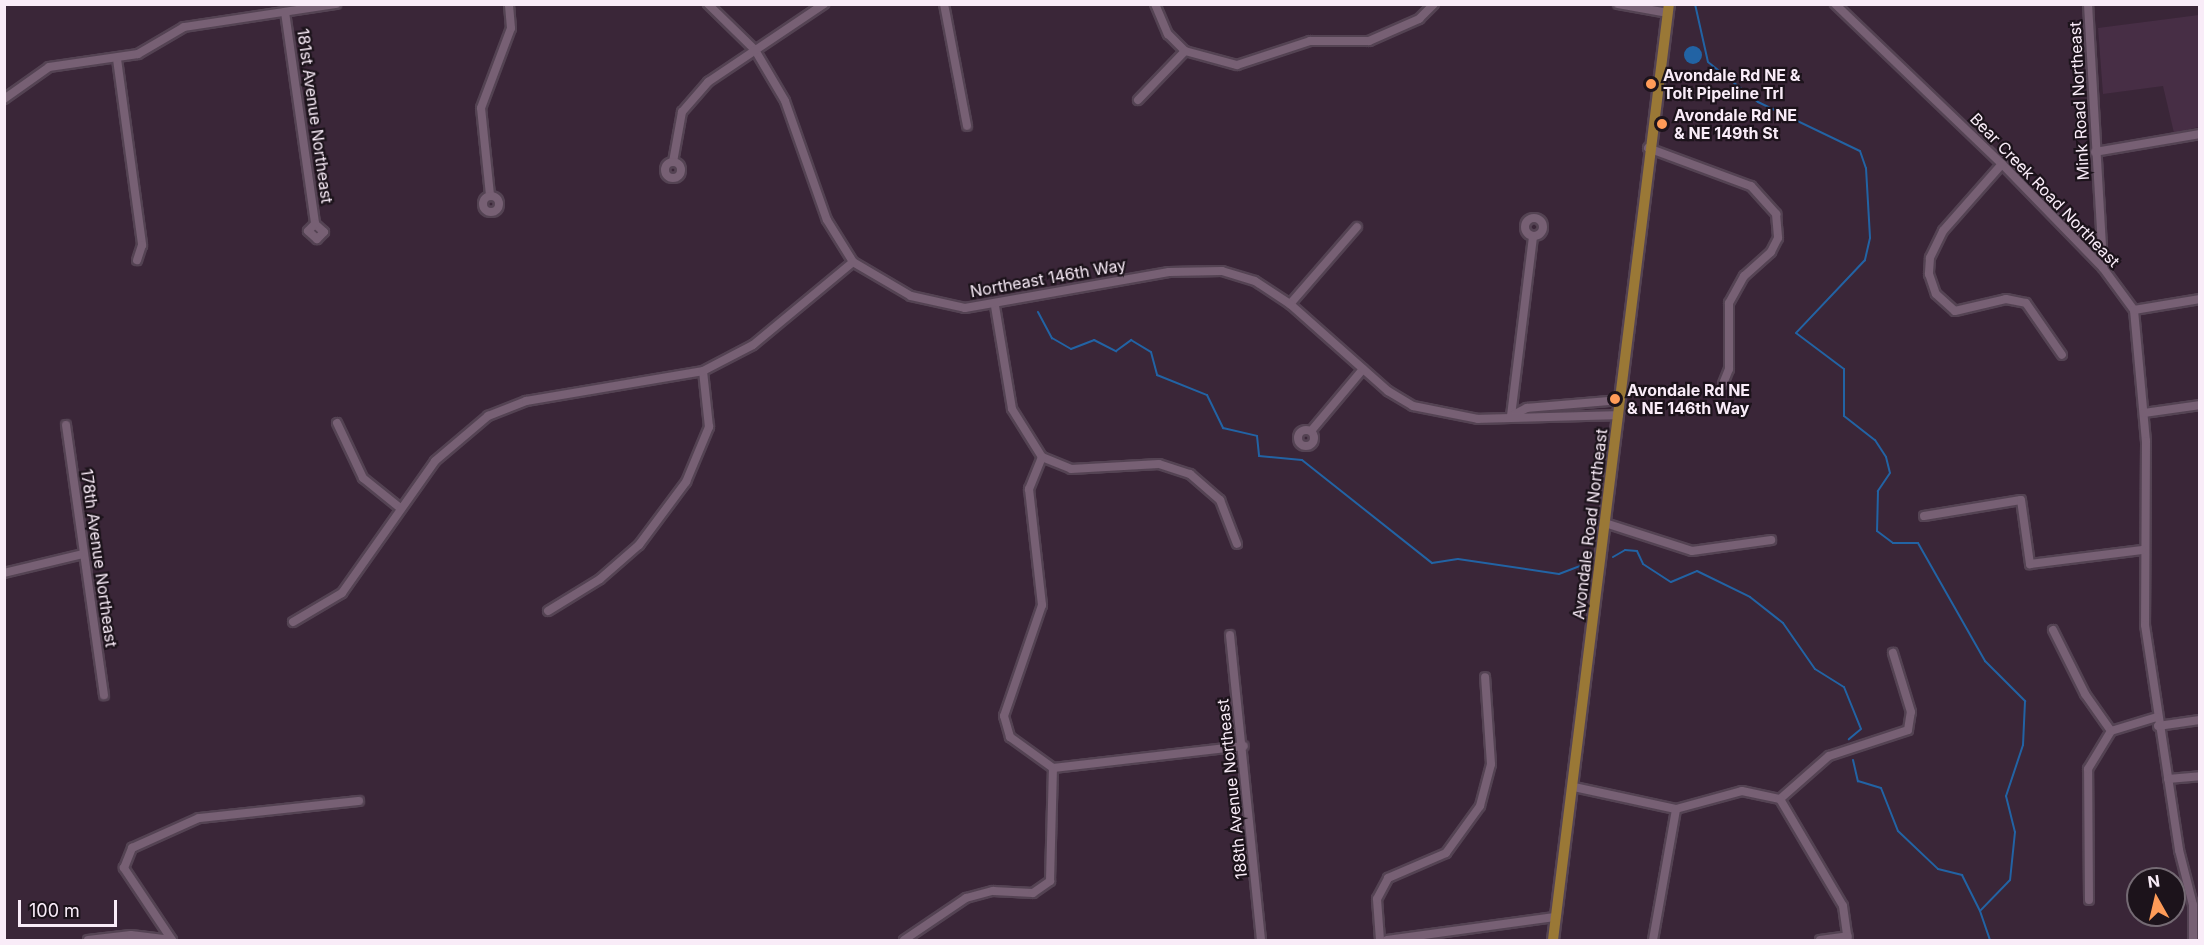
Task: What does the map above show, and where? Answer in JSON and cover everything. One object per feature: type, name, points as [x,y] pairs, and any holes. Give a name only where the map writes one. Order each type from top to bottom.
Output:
[{"type":"main road","name":"Avondale Road Northeast","points":[[1554,940],[1620,400],[1648,148],[1668,9]]},
{"type":"street","points":[[4,99],[49,67],[117,59],[184,27],[336,4]]},
{"type":"street","points":[[490,195],[481,108],[511,28],[509,4]]},
{"type":"street","points":[[293,622],[342,593],[399,507],[453,443],[508,406],[703,371],[753,345],[853,261],[827,220],[785,101],[755,50],[708,4]]},
{"type":"street","points":[[674,162],[682,112],[708,82],[824,4]]},
{"type":"street","points":[[944,4],[967,126]]},
{"type":"street","points":[[1155,4],[1168,34],[1185,51],[1237,65],[1304,42],[1355,46],[1391,32],[1434,4]]},
{"type":"street","points":[[1618,4],[1668,9]]},
{"type":"street","name":"Bear Creek Road Northeast","points":[[1834,4],[2002,164],[2103,268],[2134,310]]},
{"type":"street","name":"Mink Road Northeast","points":[[2088,4],[2103,268]]},
{"type":"street","name":"181st Avenue Northeast","points":[[285,12],[315,224]]},
{"type":"street","points":[[1138,100],[1185,51]]},
{"type":"street","points":[[117,59],[142,246],[137,260]]},
{"type":"street","points":[[2095,152],[2199,134]]},
{"type":"street","points":[[1648,148],[1750,186],[1776,214],[1778,238],[1771,252],[1744,276],[1729,303],[1729,369],[1723,384]]},
{"type":"street","points":[[2002,164],[1943,231],[1930,258],[1929,274],[1936,294],[1955,311],[2006,299],[2026,303],[2062,356]]},
{"type":"street","points":[[1290,304],[1357,227]]},
{"type":"street","points":[[1511,416],[1533,236]]},
{"type":"street","name":"Northeast 146th Way","points":[[853,261],[882,283],[933,303],[995,306],[1197,269],[1255,281],[1290,304],[1388,392],[1430,412],[1478,419],[1511,416],[1618,415]]},
{"type":"street","points":[[2193,940],[2193,905],[2158,721],[2142,550],[2144,413],[2134,310],[2199,299]]},
{"type":"street","points":[[995,306],[1012,409],[1042,456],[1086,471],[1159,465],[1208,485],[1229,519],[1237,544]]},
{"type":"street","points":[[1311,431],[1363,369]]},
{"type":"street","points":[[548,611],[600,579],[639,545],[686,482],[709,427],[703,371]]},
{"type":"street","points":[[1511,416],[1527,408],[1620,400]]},
{"type":"street","points":[[2144,413],[2199,405]]},
{"type":"street","points":[[337,423],[363,478],[399,507]]},
{"type":"street","name":"178th Avenue Northeast","points":[[66,425],[104,695]]},
{"type":"street","points":[[1042,456],[1029,489],[1042,605],[1004,716],[1010,737],[1053,768],[1244,746]]},
{"type":"street","points":[[1924,516],[2021,500],[2030,564],[2142,550]]},
{"type":"street","points":[[1605,522],[1692,551],[1771,540]]},
{"type":"street","points":[[4,573],[83,554]]},
{"type":"street","points":[[2053,630],[2085,694],[2111,731]]},
{"type":"street","name":"188th Avenue Northeast","points":[[1230,635],[1244,746],[1261,940]]},
{"type":"street","points":[[1780,799],[1829,756],[1908,730],[1911,712],[1893,653]]},
{"type":"street","points":[[1380,940],[1377,898],[1388,878],[1446,853],[1480,806],[1491,764],[1485,677]]},
{"type":"street","points":[[2089,900],[2088,769],[2111,731],[2158,721],[2199,720]]},
{"type":"street","points":[[904,940],[966,898],[993,891],[1033,893],[1050,881],[1053,768]]},
{"type":"street","points":[[2168,779],[2199,776]]},
{"type":"street","points":[[1574,787],[1676,809],[1742,790],[1780,799],[1843,906],[1848,938],[1820,940]]},
{"type":"street","points":[[172,940],[124,868],[132,848],[199,818],[358,801]]},
{"type":"street","points":[[1653,940],[1676,809]]},
{"type":"street","points":[[1387,940],[1556,917]]},
{"type":"street","points":[[88,940],[131,938],[172,940]]},
{"type":"shaded area","points":[[2199,15],[2199,127],[2174,133],[2163,86],[2103,94],[2098,28]]},
{"type":"water","points":[[1689,46],[1697,46],[1702,51],[1700,62],[1689,64],[1684,59],[1684,51]]},
{"type":"waterway","points":[[1695,4],[1708,62],[1758,102],[1860,151],[1866,168],[1870,238],[1865,260],[1796,333],[1844,369],[1844,416],[1875,440],[1886,457],[1890,473],[1878,491],[1877,531],[1893,543],[1918,543],[1985,661],[2025,701],[2023,745],[2006,796],[2015,832],[2010,880],[1980,911],[1990,940]]},
{"type":"waterway","points":[[1038,312],[1052,338],[1071,349],[1094,340],[1116,351],[1131,340],[1151,352],[1157,375],[1207,395],[1223,428],[1257,436],[1259,456],[1302,460],[1432,563],[1458,559],[1559,574],[1591,562]]},
{"type":"waterway","points":[[1613,557],[1625,550],[1637,551],[1643,564],[1671,582],[1697,571],[1750,597],[1783,623],[1815,669],[1844,687],[1861,729],[1849,739]]},
{"type":"waterway","points":[[1853,760],[1858,781],[1881,788],[1898,831],[1938,869],[1962,875],[1980,911]]},
{"type":"place","name":"Avondale Rd NE & Tolt Pipeline Trl","points":[[1651,84]]},
{"type":"place","name":"Avondale Rd NE & NE 149th St","points":[[1662,124]]},
{"type":"place","name":"Avondale Rd NE & NE 146th Way","points":[[1615,399]]}]
